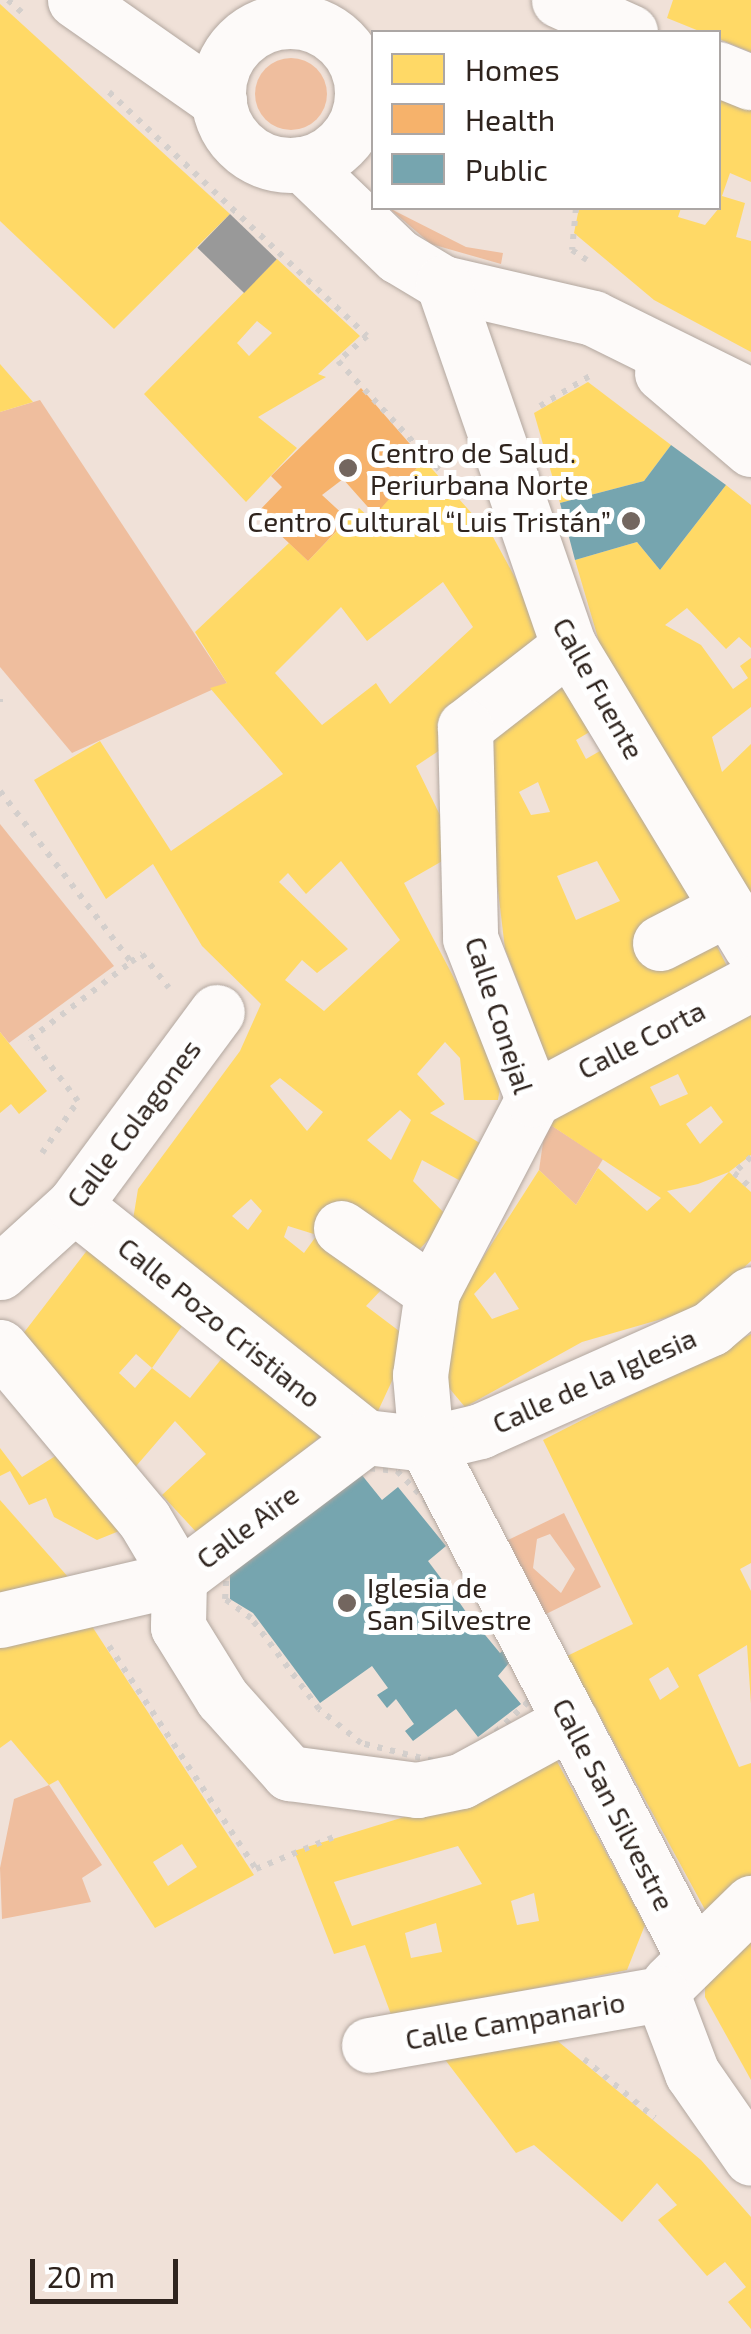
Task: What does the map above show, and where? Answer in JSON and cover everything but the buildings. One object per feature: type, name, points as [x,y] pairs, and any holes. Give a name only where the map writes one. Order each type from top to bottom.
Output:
[{"type":"street","points":[[76,0],[164,55],[222,80]]},
{"type":"street","points":[[559,0],[626,30]]},
{"type":"street","points":[[639,30],[646,0]]},
{"type":"street","points":[[222,80],[289,12],[350,52],[360,74],[362,99],[322,153]]},
{"type":"street","points":[[721,70],[751,82]]},
{"type":"street","points":[[222,80],[232,132],[256,156],[322,153]]},
{"type":"street","points":[[322,153],[362,221],[443,283],[563,307],[751,396]]},
{"type":"street","name":"Calle Fuente","points":[[443,283],[568,646],[739,927],[660,943]]},
{"type":"street","points":[[628,340],[751,449]]},
{"type":"street","name":"Calle Conejal","points":[[426,1444],[420,1375],[432,1292],[533,1099],[470,938],[464,727],[568,646]]},
{"type":"street","name":"Calle Corta","points":[[533,1099],[751,983]]},
{"type":"street","name":"Calle Colagones","points":[[0,1272],[74,1205],[198,996]]},
{"type":"street","name":"Calle Pozo Cristiano","points":[[74,1205],[366,1437]]},
{"type":"street","points":[[341,1228],[432,1292]]},
{"type":"street","name":"Calle de la Iglesia","points":[[426,1444],[480,1431],[710,1328],[751,1294]]},
{"type":"street","points":[[0,1346],[144,1519],[179,1578],[178,1627],[222,1698],[290,1773],[417,1790],[461,1781],[571,1720]]},
{"type":"street","points":[[366,1437],[426,1444]]},
{"type":"street","name":"Calle Aire","points":[[0,1620],[179,1578],[366,1437]]},
{"type":"street","name":"Calle San Silvestre","points":[[426,1444],[571,1720],[676,1973],[692,2074],[751,2158]]},
{"type":"street","points":[[676,1973],[751,1903]]},
{"type":"street","name":"Calle Campanario","points":[[369,2045],[676,1973]]},
{"type":"path","points":[[165,146],[367,336],[338,361],[430,458]]},
{"type":"path","points":[[0,791],[131,962]]},
{"type":"path","points":[[34,1164],[78,1101],[30,1038],[142,954],[167,989],[198,996]]},
{"type":"path","points":[[751,1157],[734,1173],[751,1188]]},
{"type":"path","points":[[357,1466],[397,1472],[428,1502],[534,1685],[466,1762],[440,1768],[361,1743],[338,1726],[252,1618],[225,1599],[228,1567],[357,1466]]},
{"type":"shaded area","points":[[291,58],[316,69],[327,94],[316,119],[291,130],[266,119],[255,94],[266,69]]},
{"type":"shaded area","points":[[391,210],[466,247],[503,253],[501,264],[431,244]]},
{"type":"shaded area","points":[[40,400],[227,683],[72,753],[0,667],[0,412]]},
{"type":"shaded area","points":[[0,824],[114,966],[9,1043],[0,1032]]},
{"type":"shaded area","points":[[546,1122],[603,1159],[576,1205],[539,1170]]},
{"type":"shaded area","points":[[564,1513],[601,1587],[542,1616],[506,1541]],"holes":[[[550,1534],[575,1569],[561,1593],[533,1568],[537,1539]]]},
{"type":"shaded area","points":[[49,1785],[102,1865],[82,1878],[91,1902],[2,1919],[0,1868],[14,1799]]},
{"type":"place","name":"Centro de Salud. Periurbana Norte","points":[[348,468]]},
{"type":"place","name":"Centro Cultural “Luis Tristán”","points":[[631,521]]},
{"type":"place","name":"Iglesia de San Silvestre","points":[[347,1603]]}]
